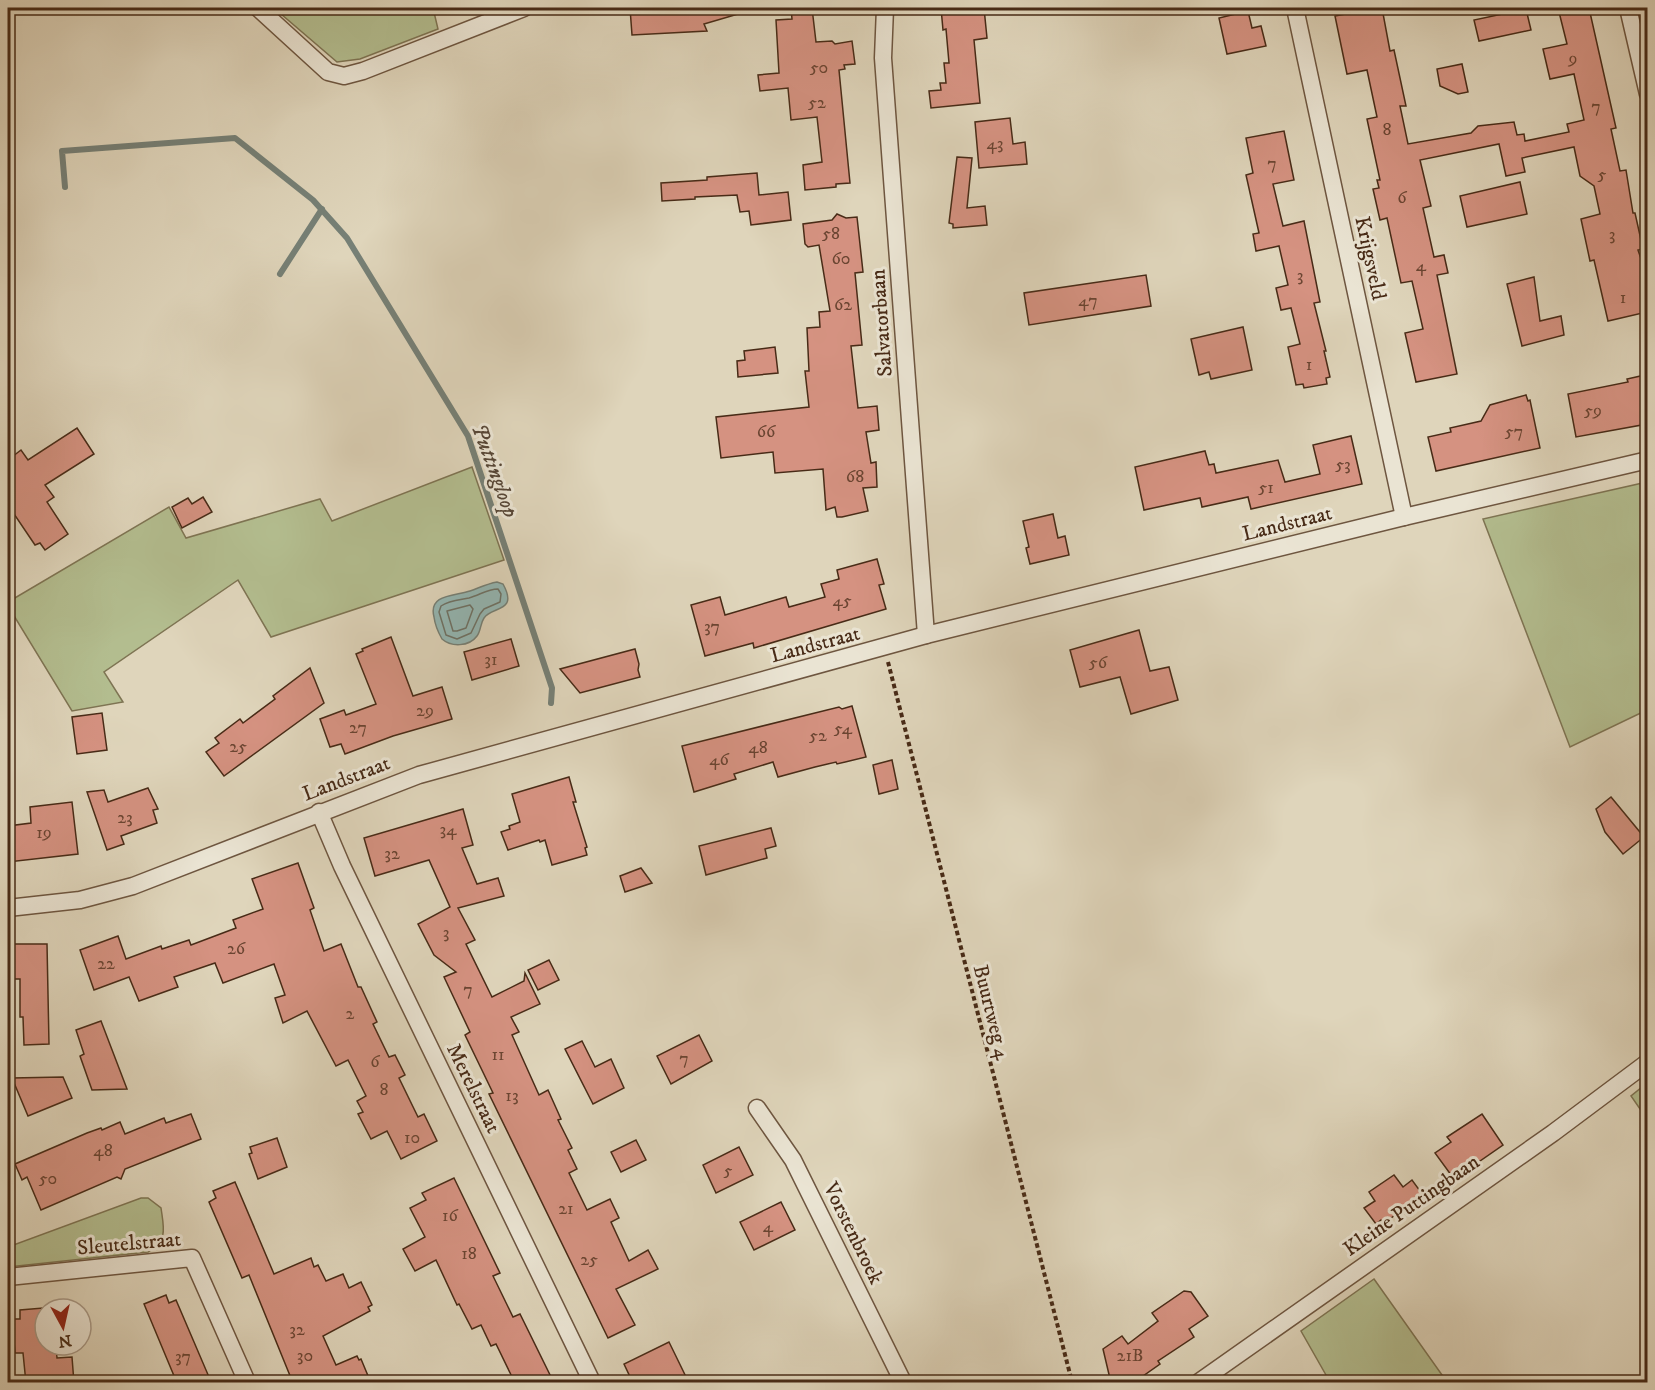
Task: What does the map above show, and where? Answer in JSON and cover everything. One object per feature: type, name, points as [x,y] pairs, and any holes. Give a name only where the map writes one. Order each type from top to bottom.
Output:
[{"type":"street","points":[[258,8],[328,72],[344,76],[363,71],[524,8]]},
{"type":"street","name":"Salvatorbaan","points":[[885,8],[883,58],[926,635]]},
{"type":"street","name":"Krijgsveld","points":[[1294,8],[1404,518]]},
{"type":"street","points":[[1628,8],[1647,94]]},
{"type":"street","name":"Landstraat","points":[[8,908],[80,900],[133,886],[418,775],[926,635],[1647,460]]},
{"type":"street","name":"Merelstraat","points":[[320,812],[346,876],[592,1383]]},
{"type":"street","name":"Kleine Puttingbaan","points":[[1199,1383],[1553,1133],[1647,1062]]},
{"type":"street","name":"Vorstenbroek","points":[[758,1108],[793,1160],[903,1383]]},
{"type":"street","name":"Sleutelstraat","points":[[8,1277],[192,1258],[247,1383]]},
{"type":"path","name":"Buurtweg 4","points":[[885,648],[1072,1383]]},
{"type":"green space","points":[[274,8],[433,8],[438,29],[360,59],[337,62]]},
{"type":"green space","points":[[472,467],[504,560],[271,637],[238,580],[104,672],[123,702],[72,711],[8,606],[8,602],[169,507],[186,538],[320,499],[332,521]]},
{"type":"green space","points":[[1647,482],[1647,710],[1570,747],[1483,519]]},
{"type":"green space","points":[[1647,1083],[1647,1119],[1631,1096]]},
{"type":"green space","points":[[141,1198],[148,1198],[161,1208],[163,1222],[162,1238],[148,1252],[8,1267],[8,1247]]},
{"type":"green space","points":[[1374,1279],[1447,1382],[1330,1382],[1301,1331]]},
{"type":"water","points":[[497,582],[503,584],[508,600],[502,607],[487,614],[474,640],[460,645],[442,639],[434,620],[435,604],[444,597]]},
{"type":"building","points":[[630,8],[744,8],[745,12],[704,24],[707,31],[632,35]]},
{"type":"building","points":[[791,8],[812,8],[816,42],[832,41],[835,44],[852,41],[855,64],[844,65],[845,69],[839,70],[850,183],[836,184],[836,187],[805,190],[803,165],[822,162],[817,117],[791,120],[788,88],[760,91],[758,75],[779,73],[776,20],[792,19]]},
{"type":"building","points":[[941,8],[984,8],[987,38],[974,40],[980,103],[931,108],[929,91],[941,90],[940,83],[946,83],[944,63],[949,63],[946,29],[943,30]]},
{"type":"building","points":[[1344,8],[1382,8],[1390,51],[1394,50],[1406,106],[1400,106],[1408,144],[1471,133],[1478,126],[1514,122],[1517,135],[1524,134],[1525,141],[1569,132],[1567,124],[1584,120],[1574,74],[1550,79],[1543,49],[1567,44],[1558,8],[1589,8],[1616,128],[1611,129],[1620,171],[1626,170],[1633,213],[1635,213],[1643,249],[1638,250],[1647,276],[1647,312],[1608,321],[1594,260],[1590,261],[1581,219],[1600,214],[1594,186],[1580,176],[1574,147],[1522,158],[1525,172],[1506,176],[1499,144],[1420,160],[1431,206],[1423,208],[1434,257],[1444,255],[1448,273],[1437,275],[1457,374],[1416,382],[1405,333],[1423,329],[1412,281],[1401,283],[1387,218],[1380,220],[1373,189],[1379,188],[1377,180],[1380,180],[1367,119],[1377,117],[1367,70],[1347,74],[1335,16],[1346,14]]},
{"type":"building","points":[[1526,9],[1531,30],[1479,41],[1474,20]]},
{"type":"building","points":[[1248,11],[1252,28],[1261,26],[1266,46],[1227,54],[1219,18]]},
{"type":"building","points":[[1462,64],[1468,92],[1458,94],[1440,86],[1437,69]]},
{"type":"building","points":[[1010,118],[1013,144],[1025,142],[1027,164],[979,168],[975,122]]},
{"type":"building","points":[[1284,131],[1294,180],[1273,184],[1283,226],[1304,221],[1320,302],[1314,303],[1330,377],[1326,378],[1327,384],[1304,388],[1303,384],[1296,385],[1288,347],[1300,344],[1291,308],[1281,310],[1276,288],[1288,285],[1279,246],[1256,251],[1253,234],[1259,233],[1246,175],[1253,173],[1246,138]]},
{"type":"building","points":[[957,157],[972,158],[967,208],[985,206],[987,225],[953,228],[953,224],[949,223]]},
{"type":"building","points":[[757,173],[759,195],[788,192],[791,220],[751,225],[749,211],[740,212],[737,195],[662,201],[661,183]]},
{"type":"building","points":[[1520,182],[1527,214],[1467,227],[1460,196]]},
{"type":"building","points":[[837,214],[846,218],[857,217],[863,272],[855,273],[862,345],[851,346],[858,408],[877,406],[879,430],[866,432],[871,463],[876,462],[877,487],[863,488],[868,511],[842,517],[837,517],[835,507],[826,510],[823,469],[775,473],[773,452],[721,458],[716,417],[809,407],[805,371],[809,371],[807,328],[820,327],[819,312],[830,311],[819,245],[808,247],[805,244],[803,224],[832,220]]},
{"type":"building","points":[[1146,275],[1151,306],[1029,325],[1024,293]]},
{"type":"building","points":[[1534,277],[1540,321],[1561,316],[1564,335],[1522,346],[1507,284]]},
{"type":"building","points":[[1243,327],[1252,370],[1211,379],[1209,372],[1199,375],[1191,339]]},
{"type":"building","points":[[775,347],[778,373],[738,377],[737,361],[745,360],[744,351]]},
{"type":"building","points":[[1645,375],[1647,424],[1576,437],[1568,394],[1628,382],[1627,379]]},
{"type":"building","points":[[1526,395],[1528,401],[1530,400],[1540,448],[1436,471],[1428,437],[1451,432],[1450,428],[1481,421],[1490,405]]},
{"type":"building","points":[[77,428],[94,454],[45,485],[54,497],[47,502],[68,534],[45,550],[40,543],[35,545],[8,505],[8,460],[21,450],[28,460]]},
{"type":"building","points":[[1351,436],[1362,484],[1251,509],[1248,497],[1202,507],[1200,498],[1144,510],[1135,467],[1205,451],[1209,465],[1214,464],[1216,473],[1278,460],[1285,482],[1320,474],[1313,445]]},
{"type":"building","points":[[203,497],[212,512],[182,528],[172,507],[188,498],[192,504]]},
{"type":"building","points":[[1053,514],[1058,538],[1065,536],[1069,555],[1030,564],[1023,521]]},
{"type":"building","points":[[877,559],[884,584],[879,585],[886,609],[754,648],[753,643],[705,656],[691,605],[720,597],[725,615],[786,597],[789,607],[825,597],[821,584],[839,579],[837,570]]},
{"type":"building","points":[[1139,630],[1150,671],[1169,667],[1178,700],[1131,714],[1120,677],[1080,687],[1070,650]]},
{"type":"building","points":[[391,637],[413,696],[442,687],[452,719],[393,736],[345,754],[341,744],[330,747],[320,719],[344,710],[346,715],[376,704],[356,654],[363,651],[362,649]]},
{"type":"building","points":[[511,639],[519,666],[472,680],[464,652]]},
{"type":"building","points":[[635,649],[640,677],[580,693],[560,669]]},
{"type":"building","points":[[310,668],[324,703],[224,776],[206,752],[219,743],[215,738],[240,719],[243,723],[275,699],[273,696]]},
{"type":"building","points":[[852,706],[866,757],[778,777],[773,762],[734,774],[736,779],[694,792],[682,746],[839,707],[842,709]]},
{"type":"building","points":[[102,713],[107,750],[77,754],[72,717]]},
{"type":"building","points":[[892,760],[898,789],[879,794],[873,765]]},
{"type":"building","points":[[569,777],[587,855],[552,865],[545,840],[508,850],[501,832],[520,822],[512,794]]},
{"type":"building","points":[[148,788],[158,809],[153,810],[157,823],[121,836],[124,844],[107,850],[87,792],[104,790],[108,802]]},
{"type":"building","points":[[1611,797],[1644,837],[1623,854],[1605,832],[1596,809]]},
{"type":"building","points":[[72,802],[78,854],[8,862],[8,826],[31,823],[30,807]]},
{"type":"building","points":[[463,809],[473,845],[462,848],[477,884],[498,878],[504,896],[458,908],[475,940],[466,944],[492,997],[524,981],[525,973],[540,1004],[511,1017],[519,1032],[512,1035],[539,1095],[548,1090],[561,1119],[558,1120],[572,1148],[568,1150],[577,1169],[569,1173],[587,1210],[610,1199],[619,1218],[611,1222],[629,1261],[648,1250],[658,1269],[616,1289],[635,1325],[608,1338],[489,1094],[493,1093],[465,1035],[470,1032],[444,977],[456,972],[434,955],[418,924],[450,907],[429,860],[375,876],[364,838]]},
{"type":"building","points":[[771,828],[776,846],[765,849],[767,858],[706,875],[699,846]]},
{"type":"building","points":[[298,863],[314,908],[310,910],[324,951],[341,944],[358,987],[361,987],[377,1022],[373,1024],[389,1057],[395,1055],[405,1075],[399,1078],[418,1117],[424,1114],[437,1141],[401,1159],[387,1131],[371,1139],[358,1114],[363,1112],[357,1101],[366,1096],[348,1060],[336,1066],[307,1011],[283,1023],[275,998],[285,995],[274,964],[223,983],[215,963],[174,977],[178,987],[139,1001],[129,977],[94,990],[80,950],[118,936],[126,959],[161,946],[162,949],[189,940],[191,945],[236,928],[233,920],[263,909],[252,879]]},
{"type":"building","points":[[641,868],[652,883],[625,892],[620,876]]},
{"type":"building","points":[[13,944],[47,944],[49,1044],[24,1045],[23,1017],[20,1017],[20,979],[13,979]]},
{"type":"building","points":[[549,960],[559,980],[538,990],[528,970]]},
{"type":"building","points":[[101,1021],[127,1089],[92,1090],[80,1056],[84,1054],[76,1030]]},
{"type":"building","points":[[699,1035],[712,1061],[671,1084],[657,1056]]},
{"type":"building","points":[[582,1041],[595,1067],[611,1059],[624,1088],[593,1104],[565,1049]]},
{"type":"building","points":[[63,1077],[72,1098],[28,1116],[12,1078]]},
{"type":"building","points":[[191,1114],[201,1139],[125,1169],[121,1179],[117,1177],[41,1210],[27,1177],[22,1180],[15,1164],[87,1133],[101,1128],[102,1130],[120,1122],[125,1134],[164,1118],[166,1123]]},
{"type":"building","points":[[1482,1114],[1503,1145],[1454,1179],[1435,1153],[1451,1142],[1447,1137]]},
{"type":"building","points":[[277,1138],[287,1167],[258,1179],[249,1154],[252,1153],[250,1147]]},
{"type":"building","points":[[636,1140],[646,1160],[621,1172],[611,1152]]},
{"type":"building","points":[[739,1147],[753,1175],[716,1193],[703,1165]]},
{"type":"building","points":[[1394,1175],[1403,1187],[1412,1180],[1423,1195],[1384,1223],[1381,1220],[1376,1224],[1364,1208],[1375,1201],[1369,1192]]},
{"type":"building","points":[[454,1178],[500,1273],[493,1276],[513,1317],[520,1314],[554,1383],[515,1383],[496,1344],[491,1346],[481,1325],[472,1329],[459,1304],[457,1305],[436,1260],[415,1271],[403,1249],[425,1237],[410,1208],[426,1200],[422,1193]]},
{"type":"building","points":[[235,1182],[274,1274],[311,1258],[314,1267],[318,1265],[326,1281],[343,1274],[349,1288],[361,1282],[372,1305],[368,1307],[370,1311],[323,1336],[336,1365],[357,1356],[359,1360],[361,1359],[371,1383],[293,1383],[249,1275],[242,1278],[209,1202],[216,1198],[213,1191]]},
{"type":"building","points":[[781,1202],[795,1230],[754,1250],[740,1222]]},
{"type":"building","points":[[1184,1291],[1191,1292],[1208,1316],[1189,1329],[1194,1337],[1158,1361],[1160,1364],[1133,1383],[1111,1383],[1103,1349],[1122,1336],[1128,1344],[1158,1321],[1152,1313]]},
{"type":"building","points":[[166,1295],[169,1303],[176,1300],[209,1377],[196,1383],[177,1383],[144,1304]]},
{"type":"building","points":[[33,1309],[33,1357],[72,1357],[74,1383],[26,1383],[23,1353],[15,1353],[12,1319],[20,1319],[20,1310]]},
{"type":"building","points":[[669,1342],[689,1383],[633,1383],[624,1364]]},
{"type":"waterway","name":"Puttingloop","points":[[65,187],[62,151],[235,138],[313,200],[347,238],[468,436],[552,688],[551,703]]},
{"type":"waterway","points":[[280,274],[322,209]]}]
